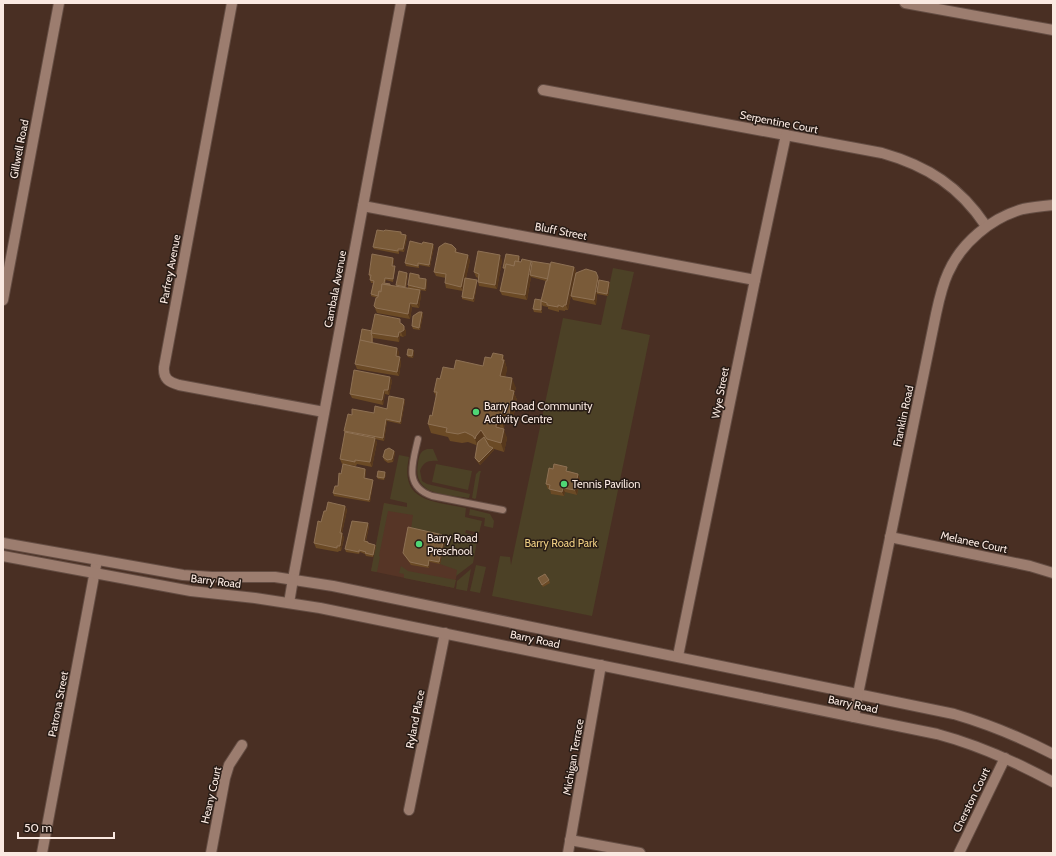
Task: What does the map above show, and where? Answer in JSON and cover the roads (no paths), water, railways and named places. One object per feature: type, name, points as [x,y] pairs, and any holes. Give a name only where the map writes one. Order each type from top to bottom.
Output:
[{"type":"street","name":"Gillwell Road","points":[[3,300],[59,3]]},
{"type":"street","name":"Parfrey Avenue","points":[[232,3],[164,367],[164,376],[168,381],[179,385],[324,412]]},
{"type":"street","name":"Cambala Avenue","points":[[289,602],[401,3]]},
{"type":"street","points":[[905,3],[951,7],[1053,30]]},
{"type":"street","name":"Serpentine Court","points":[[543,90],[882,153],[899,158],[917,165],[936,176],[956,191],[971,205],[986,226]]},
{"type":"street","name":"Wye Street","points":[[678,656],[786,135]]},
{"type":"street","name":"Franklin Road","points":[[854,717],[942,290],[948,273],[955,259],[967,244],[986,226],[1004,216],[1022,209],[1053,205]]},
{"type":"street","name":"Bluff Street","points":[[363,206],[755,280]]},
{"type":"street","name":"Melanee Court","points":[[890,537],[1030,566],[1053,573]]},
{"type":"street","name":"Barry Road","points":[[3,542],[183,575],[293,579],[333,586],[954,714],[972,719],[1053,754]]},
{"type":"street","name":"Barry Road","points":[[3,556],[191,591],[289,602],[937,734],[960,740],[1005,758],[1053,782]]},
{"type":"street","name":"Patrona Street","points":[[42,853],[97,560]]},
{"type":"street","name":"Ryland Place","points":[[409,810],[445,633]]},
{"type":"street","name":"Michigan Terrace","points":[[568,853],[601,665]]},
{"type":"street","name":"Heany Court","points":[[211,853],[225,778],[229,766],[242,745]]},
{"type":"street","name":"Cherston Court","points":[[959,853],[1005,758]]},
{"type":"street","points":[[570,840],[640,853]]},
{"type":"lane","points":[[418,439],[412,470],[414,483],[418,489],[432,496],[504,510]]},
{"type":"place","name":"Barry Road Community Activity Centre","points":[[476,412]]},
{"type":"place","name":"Tennis Pavilion","points":[[564,484]]},
{"type":"place","name":"Barry Road Preschool","points":[[419,544]]},
{"type":"park label","name":"Barry Road Park","points":[[561,543]]}]
